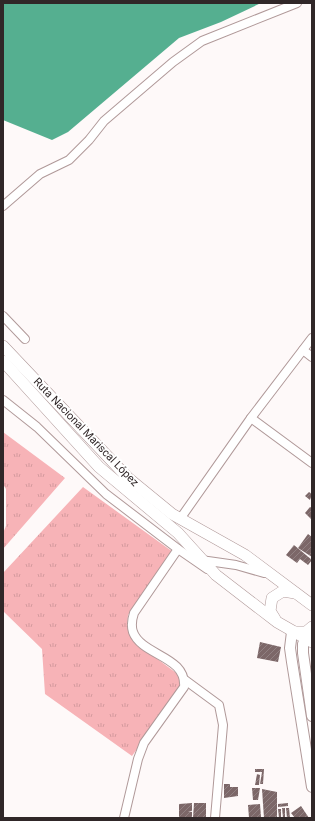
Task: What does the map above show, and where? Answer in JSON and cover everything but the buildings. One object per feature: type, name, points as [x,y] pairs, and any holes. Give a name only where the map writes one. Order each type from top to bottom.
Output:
[{"type":"highway","name":"Ruta Nacional Mariscal López","points":[[3,346],[128,478],[172,514],[245,555],[312,605]]},
{"type":"highway","name":"Ruta Nacional Mariscal López","points":[[3,361],[99,466],[178,533],[216,575],[292,632]]},
{"type":"highway","points":[[277,622],[270,611],[272,598],[283,591],[296,593]]},
{"type":"highway","points":[[292,632],[310,634]]},
{"type":"main road","points":[[292,632],[290,648],[312,787]]},
{"type":"main road","points":[[310,634],[303,644],[303,652],[312,716]]},
{"type":"street","points":[[3,206],[40,174],[69,160],[89,140],[104,121],[173,62],[202,41],[297,3]]},
{"type":"street","points":[[3,316],[25,339]]},
{"type":"street","points":[[180,519],[251,418],[312,338]]},
{"type":"street","points":[[303,350],[312,356]]},
{"type":"street","points":[[3,400],[37,427],[106,494],[178,550],[216,575]]},
{"type":"street","points":[[251,418],[312,464]]},
{"type":"street","points":[[178,550],[134,613],[132,626],[138,640],[178,666],[185,680],[219,705],[223,725],[215,818]]},
{"type":"street","points":[[187,556],[251,568],[276,578]]},
{"type":"street","points":[[124,818],[142,747],[184,687],[185,680]]},
{"type":"green space","points":[[3,432],[65,478],[3,549],[3,533],[6,526],[6,489],[3,484]]},
{"type":"green space","points":[[83,487],[173,552],[128,615],[127,626],[133,641],[179,675],[182,682],[180,689],[132,756],[45,694],[42,649],[3,611],[3,573]]},
{"type":"shaded area","points":[[3,3],[261,3],[221,22],[179,38],[68,132],[52,140],[3,120]]}]
